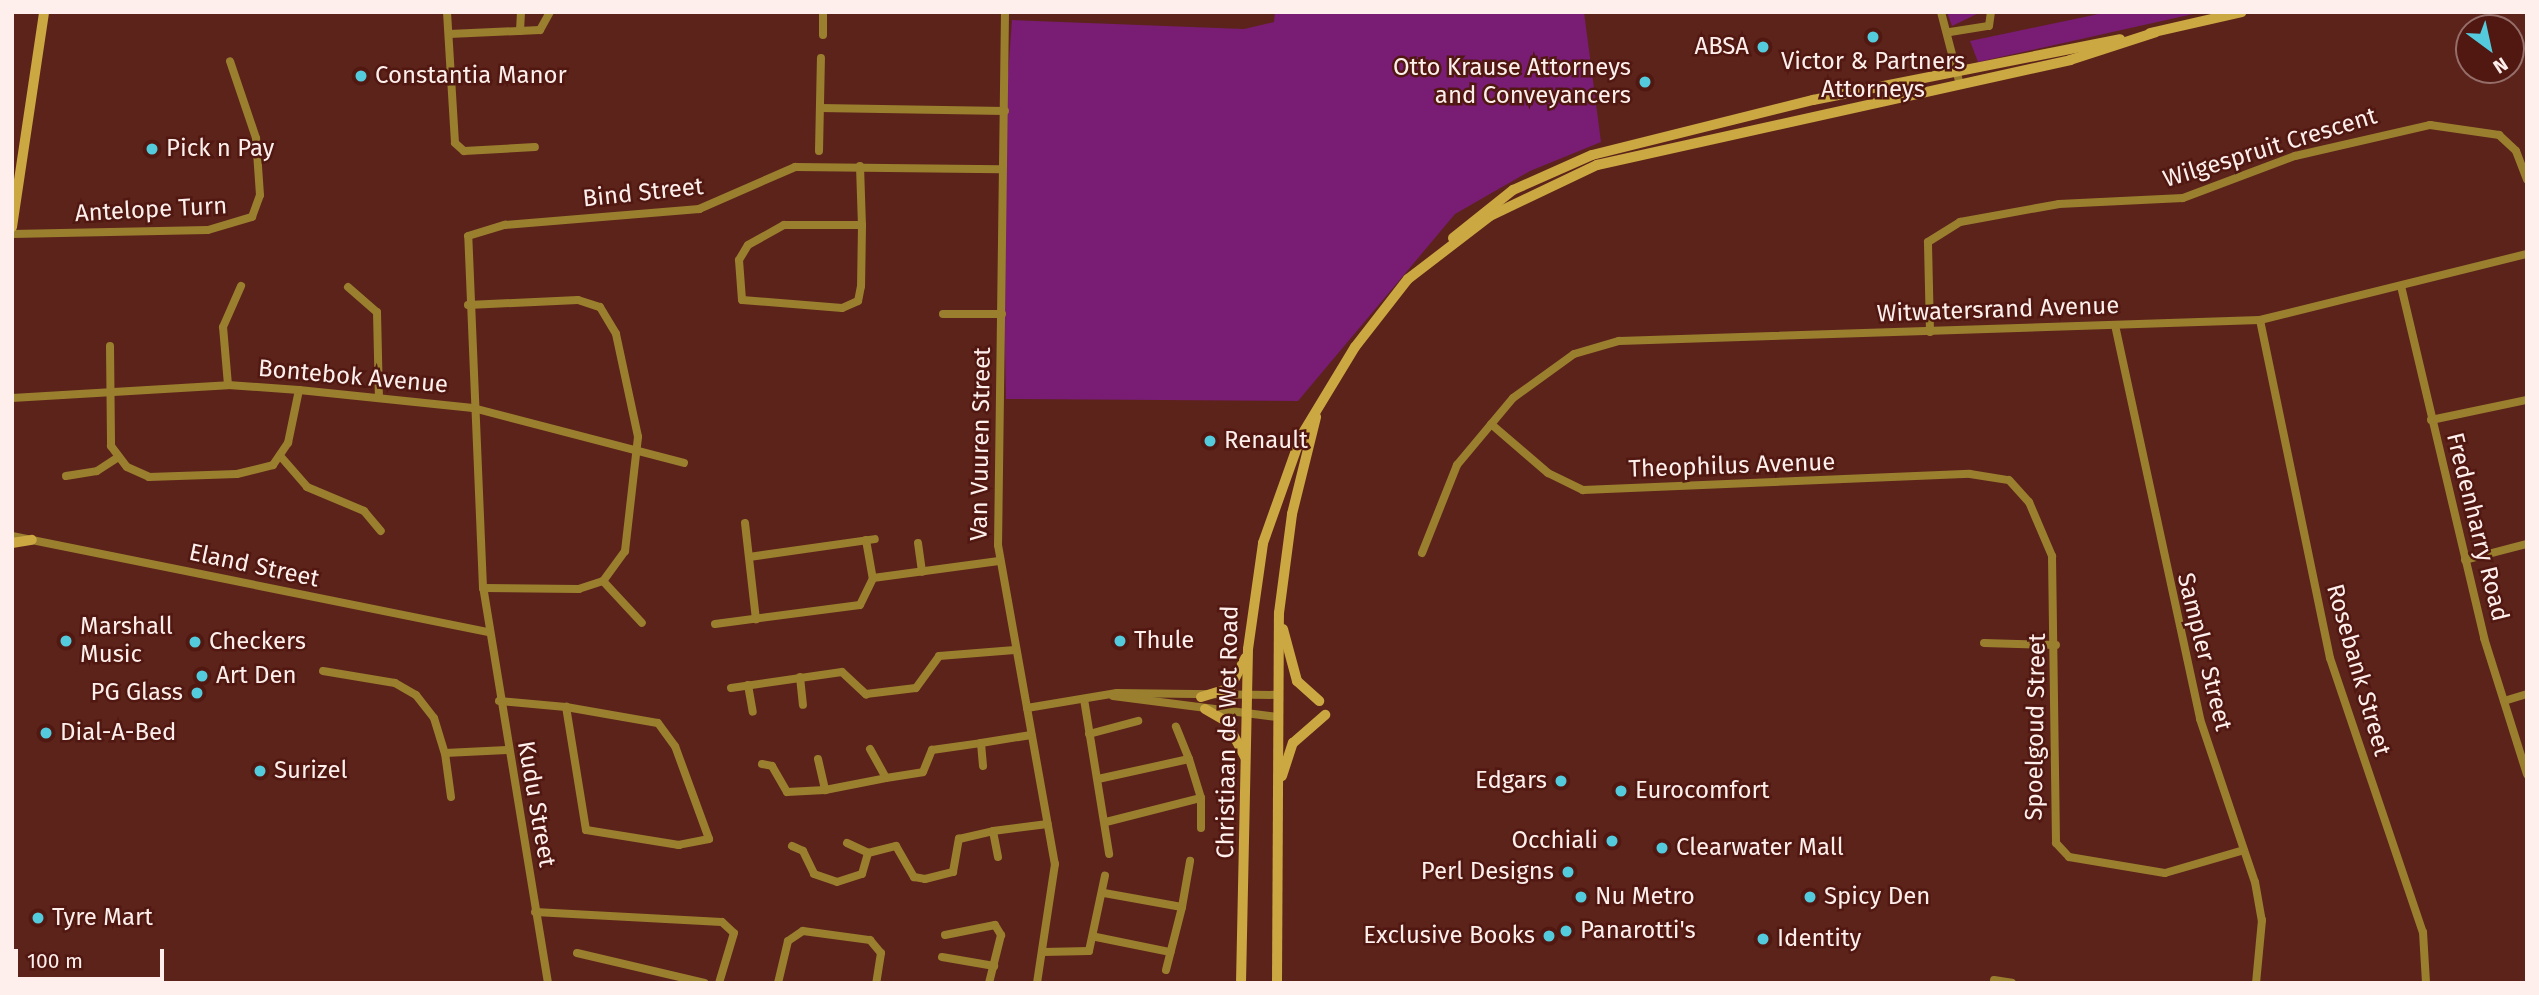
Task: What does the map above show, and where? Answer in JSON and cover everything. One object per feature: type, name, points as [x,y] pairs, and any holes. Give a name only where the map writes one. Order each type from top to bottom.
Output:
[{"type":"main road","points":[[12,227],[44,12]]},
{"type":"main road","name":"Christiaan de Wet Road","points":[[1241,983],[1249,766],[1246,697],[1251,601],[1271,511],[1317,411],[1370,326],[1408,279],[1502,197],[1592,155],[1813,100],[1957,73],[2242,12]]},
{"type":"main road","name":"Christiaan de Wet Road","points":[[1453,239],[1527,194],[1597,165],[1960,85],[2156,32]]},
{"type":"main road","name":"Christiaan de Wet Road","points":[[1276,983],[1279,785],[1276,695],[1279,613],[1292,514],[1317,411]]},
{"type":"main road","points":[[12,543],[32,540]]},
{"type":"main road","points":[[1279,613],[1293,673],[1319,701]]},
{"type":"main road","points":[[1201,697],[1234,683],[1248,649]]},
{"type":"main road","points":[[1205,709],[1226,721],[1249,766]]},
{"type":"main road","points":[[1279,785],[1293,743],[1325,715]]},
{"type":"street","points":[[447,12],[455,143],[464,151],[535,147]]},
{"type":"street","points":[[520,12],[520,31]]},
{"type":"street","points":[[449,34],[540,30],[550,12]]},
{"type":"street","points":[[823,12],[823,34]]},
{"type":"street","name":"Van Vuuren Street","points":[[1005,12],[1001,169],[999,561],[1056,872],[1043,952]]},
{"type":"street","points":[[1941,12],[1950,32],[1960,85]]},
{"type":"street","points":[[1950,32],[1989,26],[1991,12]]},
{"type":"street","points":[[819,152],[821,58]]},
{"type":"street","name":"Antelope Turn","points":[[12,234],[208,230],[252,217],[260,195],[256,138],[230,61]]},
{"type":"street","points":[[820,108],[1004,111]]},
{"type":"street","name":"Wilgespruit Crescent","points":[[1930,332],[1928,242],[1960,222],[2059,204],[2183,198],[2295,156],[2430,125],[2499,135],[2516,152],[2527,180]]},
{"type":"street","points":[[860,166],[862,225],[861,294],[853,305],[742,300],[739,260],[748,245],[794,224],[862,225]]},
{"type":"street","name":"Bind Street","points":[[464,251],[478,229],[698,209],[782,171],[860,166],[1001,169]]},
{"type":"street","name":"Kudu Street","points":[[464,251],[483,588],[488,632],[548,983]]},
{"type":"street","name":"Witwatersrand Avenue","points":[[1422,554],[1457,465],[1491,424],[1549,368],[1619,341],[2260,320],[2527,254]]},
{"type":"street","points":[[228,385],[223,327],[241,286]]},
{"type":"street","name":"Fredenharry Road","points":[[2401,286],[2465,560],[2527,774]]},
{"type":"street","points":[[348,287],[377,312],[379,398]]},
{"type":"street","points":[[468,305],[578,300],[600,307],[610,317],[627,375],[636,451],[625,551],[603,581],[579,589],[483,588]]},
{"type":"street","points":[[943,314],[1002,314]]},
{"type":"street","name":"Rosebank Street","points":[[2260,320],[2330,658],[2423,932],[2426,983]]},
{"type":"street","name":"Sampler Street","points":[[2115,326],[2200,719],[2244,850],[2262,920],[2256,983]]},
{"type":"street","points":[[110,346],[108,436],[117,458],[140,475],[165,478],[249,472],[282,458]]},
{"type":"street","name":"Bontebok Avenue","points":[[12,398],[108,390],[228,385],[299,390],[473,408],[684,463]]},
{"type":"street","points":[[282,458],[299,390]]},
{"type":"street","points":[[2431,420],[2527,400]]},
{"type":"street","name":"Theophilus Avenue","points":[[1491,424],[1548,473],[1583,490],[1997,475]]},
{"type":"street","points":[[66,475],[97,471],[117,458]]},
{"type":"street","points":[[282,458],[307,487],[364,511],[381,531]]},
{"type":"street","name":"Spoelgoud Street","points":[[1997,475],[2017,485],[2047,539],[2057,601],[2052,822],[2061,850],[2079,860],[2165,873],[2244,850]]},
{"type":"street","points":[[745,523],[756,619]]},
{"type":"street","name":"Eland Street","points":[[12,536],[488,632]]},
{"type":"street","points":[[715,624],[860,605],[873,578],[871,540],[749,557]]},
{"type":"street","points":[[918,543],[922,572]]},
{"type":"street","points":[[2465,560],[2527,544]]},
{"type":"street","points":[[873,578],[999,561]]},
{"type":"street","points":[[603,581],[642,623]]},
{"type":"street","points":[[1984,643],[2056,645]]},
{"type":"street","points":[[731,688],[842,672],[866,694],[916,688],[939,656],[1015,650]]},
{"type":"street","points":[[323,671],[395,683],[416,695],[434,718],[445,752],[451,797]]},
{"type":"street","points":[[800,677],[803,705]]},
{"type":"street","points":[[748,685],[753,712]]},
{"type":"street","points":[[2504,701],[2527,694]]},
{"type":"street","points":[[1027,708],[1110,695],[1276,695]]},
{"type":"street","points":[[1110,695],[1246,716],[1276,717]]},
{"type":"street","points":[[1084,699],[1106,822],[1109,854]]},
{"type":"street","points":[[499,701],[566,707],[658,723],[675,746],[709,839],[679,845],[586,830],[566,707]]},
{"type":"street","points":[[1089,734],[1138,721]]},
{"type":"street","points":[[1176,726],[1202,798],[1201,828]]},
{"type":"street","points":[[762,764],[772,766],[790,794],[923,772],[932,750],[1031,735]]},
{"type":"street","points":[[981,743],[983,766]]},
{"type":"street","points":[[870,748],[886,778]]},
{"type":"street","points":[[445,752],[507,750]]},
{"type":"street","points":[[818,759],[825,790]]},
{"type":"street","points":[[1098,779],[1189,759]]},
{"type":"street","points":[[1106,822],[1202,798]]},
{"type":"street","points":[[847,843],[868,853],[901,848],[914,877],[925,879],[953,872],[959,839],[993,831],[1048,824]]},
{"type":"street","points":[[993,831],[998,857]]},
{"type":"street","points":[[792,846],[803,851],[814,874],[837,881],[862,874],[868,853]]},
{"type":"street","points":[[1166,970],[1190,861]]},
{"type":"street","points":[[1037,983],[1043,952],[1080,954],[1096,937],[1105,876]]},
{"type":"street","points":[[1104,893],[1182,907]]},
{"type":"street","points":[[535,912],[722,922],[734,933],[719,983]]},
{"type":"street","points":[[944,934],[995,925],[1001,935],[989,983]]},
{"type":"street","points":[[778,983],[788,941],[803,931],[870,940],[881,953],[876,983]]},
{"type":"street","points":[[1096,937],[1170,952]]},
{"type":"street","points":[[578,953],[705,983]]},
{"type":"street","points":[[942,957],[994,966]]},
{"type":"street","points":[[1994,980],[2012,983]]},
{"type":"shaded area","points":[[1275,12],[1584,12],[1601,142],[1530,171],[1455,214],[1298,401],[1006,399],[1001,169],[1012,20],[1244,29],[1274,22]]},
{"type":"shaded area","points":[[1947,12],[1981,12],[1952,26]]},
{"type":"shaded area","points":[[2108,12],[2202,12],[1978,62],[1970,41]]},
{"type":"place","name":"Victor & Partners Attorneys","points":[[1873,37]]},
{"type":"place","name":"ABSA","points":[[1763,47]]},
{"type":"place","name":"Constantia Manor","points":[[361,76]]},
{"type":"place","name":"Otto Krause Attorneys and Conveyancers","points":[[1645,82]]},
{"type":"place","name":"Pick n Pay","points":[[152,149]]},
{"type":"place","name":"Renault","points":[[1210,441]]},
{"type":"place","name":"Marshall Music","points":[[66,641]]},
{"type":"place","name":"Thule","points":[[1120,641]]},
{"type":"place","name":"Checkers","points":[[195,642]]},
{"type":"place","name":"Art Den","points":[[202,676]]},
{"type":"place","name":"PG Glass","points":[[197,693]]},
{"type":"place","name":"Dial-A-Bed","points":[[46,733]]},
{"type":"place","name":"Surizel","points":[[260,771]]},
{"type":"place","name":"Edgars","points":[[1561,781]]},
{"type":"place","name":"Eurocomfort","points":[[1621,791]]},
{"type":"place","name":"Occhiali","points":[[1612,841]]},
{"type":"place","name":"Clearwater Mall","points":[[1662,848]]},
{"type":"place","name":"Perl Designs","points":[[1568,872]]},
{"type":"place","name":"Nu Metro","points":[[1581,897]]},
{"type":"place","name":"Spicy Den","points":[[1810,897]]},
{"type":"place","name":"Tyre Mart","points":[[38,918]]},
{"type":"place","name":"Panarotti's","points":[[1566,931]]},
{"type":"place","name":"Exclusive Books","points":[[1549,936]]},
{"type":"place","name":"Identity","points":[[1763,939]]}]
